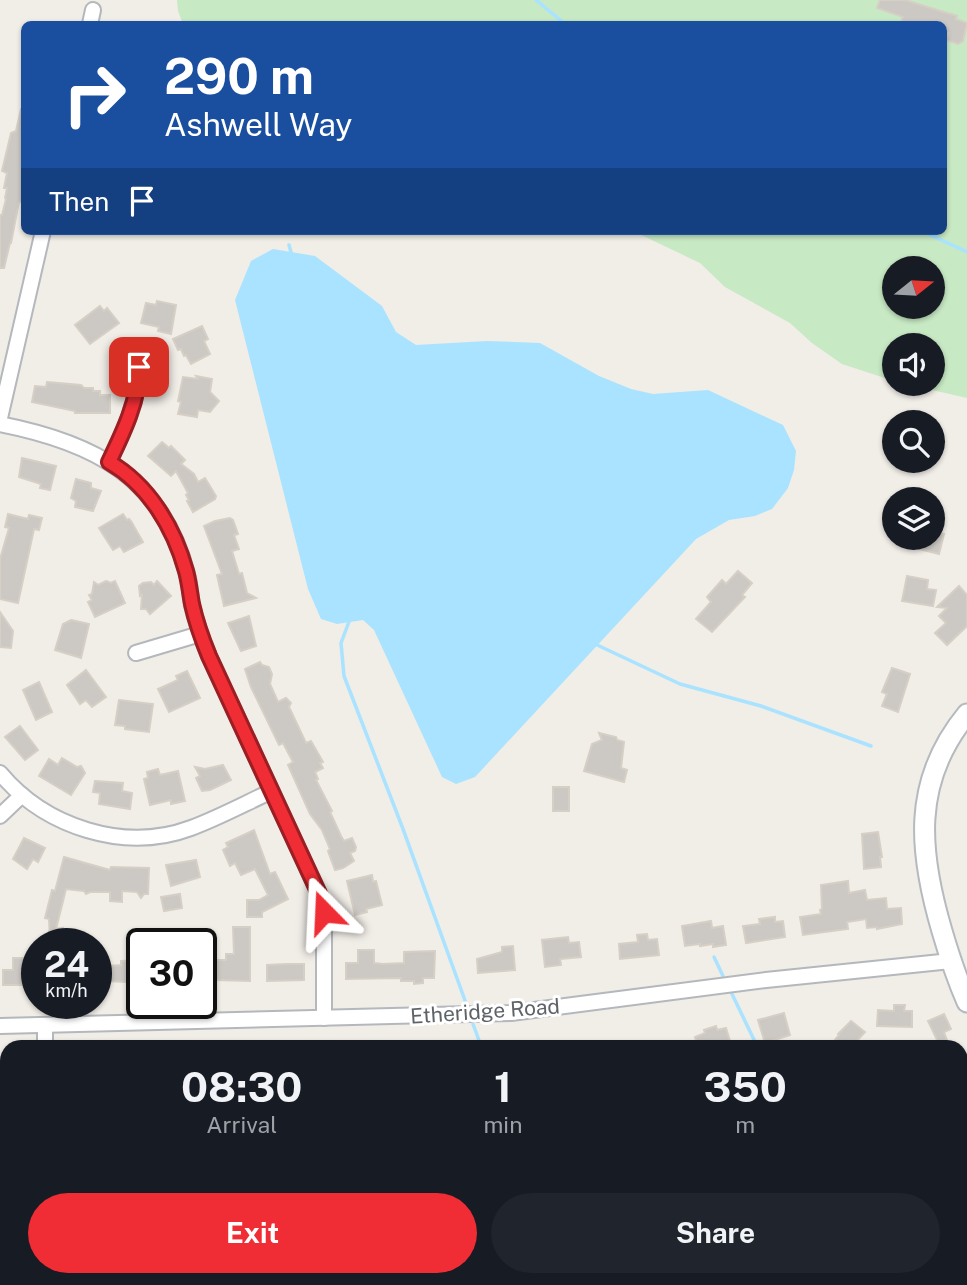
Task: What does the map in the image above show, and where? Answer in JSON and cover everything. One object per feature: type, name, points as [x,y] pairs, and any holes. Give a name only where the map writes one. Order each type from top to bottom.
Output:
[{"type":"street","points":[[0,418],[42,235]]},
{"type":"street","points":[[109,462],[129,416],[139,380],[139,367]]},
{"type":"street","points":[[0,424],[37,431],[74,444],[109,462],[123,470],[145,492],[163,517],[178,545],[200,634],[270,792],[321,898],[324,912],[324,1018]]},
{"type":"street","points":[[136,653],[200,634]]},
{"type":"street","points":[[967,713],[936,768],[925,808],[923,833],[930,885],[959,959],[967,1002]]},
{"type":"street","points":[[0,773],[22,795],[46,813],[73,826],[102,834],[131,837],[161,836],[190,829],[270,792]]},
{"type":"street","points":[[0,816],[22,795]]},
{"type":"street","name":"Etheridge Road","points":[[0,1026],[511,1013],[766,980],[959,959]]},
{"type":"street","points":[[45,1025],[45,1040]]},
{"type":"green space","points":[[177,0],[967,0],[967,398],[945,393],[945,333],[882,333],[882,377],[842,364],[790,323],[725,287],[700,263],[641,235],[947,235],[947,21],[182,21]]},
{"type":"water","points":[[273,249],[315,256],[382,306],[396,332],[416,345],[487,341],[540,343],[599,376],[631,389],[653,394],[708,390],[783,425],[796,451],[788,488],[772,509],[755,516],[729,520],[696,539],[475,777],[456,784],[442,777],[374,630],[363,620],[337,624],[321,619],[308,589],[235,300],[251,261]]},
{"type":"building","points":[[880,0],[905,0],[957,16],[956,19],[967,23],[963,41],[958,44],[947,40],[947,21],[901,21],[903,17],[877,8]]},
{"type":"building","points":[[21,109],[21,202],[4,268],[0,268],[0,215],[7,188],[4,188],[7,173],[2,171],[11,133],[16,131]]},
{"type":"building","points":[[157,301],[176,305],[171,334],[158,331],[159,327],[141,323],[146,303],[156,305]]},
{"type":"building","points":[[100,306],[104,311],[107,308],[119,323],[90,344],[75,325]]},
{"type":"building","points":[[202,326],[208,339],[204,341],[210,354],[191,364],[181,349],[178,350],[173,339]]},
{"type":"building","points":[[196,376],[212,379],[210,392],[219,401],[210,412],[198,410],[197,417],[178,414],[183,377],[198,379]]},
{"type":"building","points":[[47,382],[81,385],[84,388],[93,388],[93,391],[100,391],[100,395],[110,395],[110,413],[75,413],[32,402],[35,386],[46,387]]},
{"type":"building","points":[[162,442],[169,448],[171,446],[185,460],[181,464],[194,474],[198,482],[205,478],[216,496],[215,499],[193,512],[187,501],[188,493],[176,471],[171,476],[148,456]]},
{"type":"building","points":[[22,458],[56,466],[50,490],[19,477]]},
{"type":"building","points":[[76,479],[91,483],[91,488],[101,491],[93,511],[75,507],[76,501],[71,498]]},
{"type":"building","points":[[8,514],[28,519],[29,515],[42,518],[39,530],[34,529],[18,603],[0,599],[0,559],[9,528],[5,527]]},
{"type":"building","points":[[123,514],[131,521],[143,542],[124,552],[120,546],[113,550],[99,528]]},
{"type":"building","points":[[230,518],[238,534],[234,535],[239,549],[232,551],[239,574],[242,573],[247,593],[256,598],[224,606],[217,575],[222,574],[204,526]]},
{"type":"building","points":[[923,550],[940,550],[939,554]]},
{"type":"building","points":[[738,571],[752,583],[742,595],[745,597],[712,632],[696,619],[711,602],[707,597],[722,580],[726,584]]},
{"type":"building","points":[[907,576],[928,580],[927,589],[936,590],[933,606],[902,601]]},
{"type":"building","points":[[115,581],[125,603],[95,617],[88,602],[92,600],[89,595],[92,594],[94,582],[98,585]]},
{"type":"building","points":[[157,581],[171,596],[150,614],[146,609],[141,609],[142,595],[140,596],[139,586],[151,582],[154,585]]},
{"type":"building","points":[[959,586],[967,595],[967,626],[947,645],[935,633],[946,623],[939,616],[947,608],[937,607]]},
{"type":"building","points":[[0,612],[13,631],[11,648],[0,647]]},
{"type":"building","points":[[249,616],[256,646],[241,651],[228,623]]},
{"type":"building","points":[[71,620],[89,624],[81,658],[55,650],[63,624]]},
{"type":"building","points":[[260,662],[269,667],[272,674],[270,684],[278,702],[286,698],[291,703],[289,707],[306,743],[311,741],[323,762],[320,763],[323,768],[315,772],[318,779],[316,780],[341,836],[344,841],[352,838],[356,847],[355,851],[350,853],[354,861],[343,868],[335,870],[322,830],[310,814],[288,765],[293,762],[283,743],[279,745],[251,687],[245,669]]},
{"type":"building","points":[[892,668],[910,674],[898,712],[882,706],[887,694],[882,692]]},
{"type":"building","points":[[86,670],[106,697],[92,707],[86,700],[80,704],[67,685]]},
{"type":"building","points":[[187,671],[200,698],[169,712],[158,689],[178,680],[176,676]]},
{"type":"building","points":[[39,682],[52,712],[36,720],[23,690]]},
{"type":"building","points":[[119,700],[153,704],[149,732],[115,725]]},
{"type":"building","points":[[20,726],[38,750],[25,760],[5,737]]},
{"type":"building","points":[[599,733],[624,742],[621,768],[627,770],[624,782],[584,771],[592,744],[602,740]]},
{"type":"building","points":[[62,758],[77,767],[81,766],[85,773],[71,795],[39,776],[49,759],[58,765]]},
{"type":"building","points":[[223,765],[231,780],[202,791],[196,778],[200,776],[195,767],[205,769]]},
{"type":"building","points":[[158,769],[160,775],[178,771],[185,801],[171,804],[171,800],[150,805],[144,779],[148,778],[147,772]]},
{"type":"building","points":[[95,781],[123,783],[122,791],[132,793],[130,809],[99,804],[100,793],[93,792]]},
{"type":"building","points":[[553,787],[569,787],[569,811],[553,811]]},
{"type":"building","points":[[254,830],[270,874],[275,872],[288,899],[262,912],[262,917],[247,917],[247,900],[259,900],[268,895],[255,869],[241,875],[235,863],[230,866],[223,850],[228,847],[226,843]]},
{"type":"building","points":[[878,832],[881,867],[864,869],[862,834]]},
{"type":"building","points":[[24,838],[45,848],[38,862],[33,859],[27,869],[13,859]]},
{"type":"building","points":[[64,857],[110,870],[111,867],[149,868],[148,894],[141,898],[137,892],[122,891],[122,902],[110,901],[110,892],[86,894],[84,891],[66,889],[56,928],[49,928],[49,919],[45,918],[52,890],[55,891]]},
{"type":"building","points":[[196,860],[200,877],[171,886],[166,865]]},
{"type":"building","points":[[372,875],[382,905],[355,915],[347,881]]},
{"type":"building","points":[[848,881],[849,893],[865,890],[867,900],[886,898],[887,909],[901,908],[902,924],[877,929],[867,928],[866,919],[847,922],[848,929],[803,935],[800,917],[821,914],[821,885]]},
{"type":"building","points":[[180,894],[182,908],[164,911],[161,897]]},
{"type":"building","points":[[775,917],[775,922],[783,921],[785,937],[746,943],[743,926],[760,924],[759,919]]},
{"type":"building","points":[[711,921],[712,928],[723,926],[726,945],[685,946],[682,926]]},
{"type":"building","points":[[233,927],[250,927],[250,981],[217,980],[217,960],[226,960],[226,954],[234,954]]},
{"type":"building","points":[[647,934],[648,940],[657,939],[659,955],[620,959],[619,944],[638,942],[637,935]]},
{"type":"building","points":[[568,937],[569,943],[579,942],[581,957],[560,959],[561,965],[545,967],[542,940]]},
{"type":"building","points":[[513,946],[515,970],[478,973],[477,959],[502,952],[502,947]]},
{"type":"building","points":[[358,950],[374,950],[374,963],[383,964],[404,963],[404,952],[435,951],[434,978],[423,978],[423,983],[414,984],[414,981],[401,981],[401,978],[346,979],[346,963],[358,963]]},
{"type":"building","points":[[13,958],[21,958],[21,985],[3,985],[3,970],[13,970]]},
{"type":"building","points":[[121,961],[126,961],[126,982],[112,981],[112,966],[121,965]]},
{"type":"building","points":[[304,964],[304,980],[267,981],[267,965]]},
{"type":"building","points":[[894,1005],[905,1005],[904,1011],[912,1011],[912,1027],[877,1026],[878,1010],[894,1011]]},
{"type":"building","points":[[784,1013],[790,1035],[764,1040],[758,1020]]},
{"type":"building","points":[[944,1014],[951,1029],[944,1032],[947,1040],[937,1040],[928,1021]]},
{"type":"building","points":[[851,1021],[865,1032],[858,1040],[835,1040]]},
{"type":"building","points":[[716,1026],[717,1030],[726,1028],[730,1040],[696,1040],[695,1037],[705,1033],[704,1030]]},
{"type":"waterway","points":[[536,0],[561,21]]},
{"type":"waterway","points":[[931,235],[967,252]]},
{"type":"waterway","points":[[289,245],[292,256]]},
{"type":"waterway","points":[[350,619],[341,643],[344,676],[467,1006]]},
{"type":"waterway","points":[[595,644],[680,684],[761,706],[871,746]]},
{"type":"waterway","points":[[714,957],[723,976]]},
{"type":"waterway","points":[[732,994],[754,1040]]},
{"type":"waterway","points":[[473,1024],[479,1040]]},
{"type":"route","points":[[139,367],[139,380],[129,416],[109,462],[123,470],[145,492],[178,545],[200,634],[217,677],[321,898],[324,912]]}]
